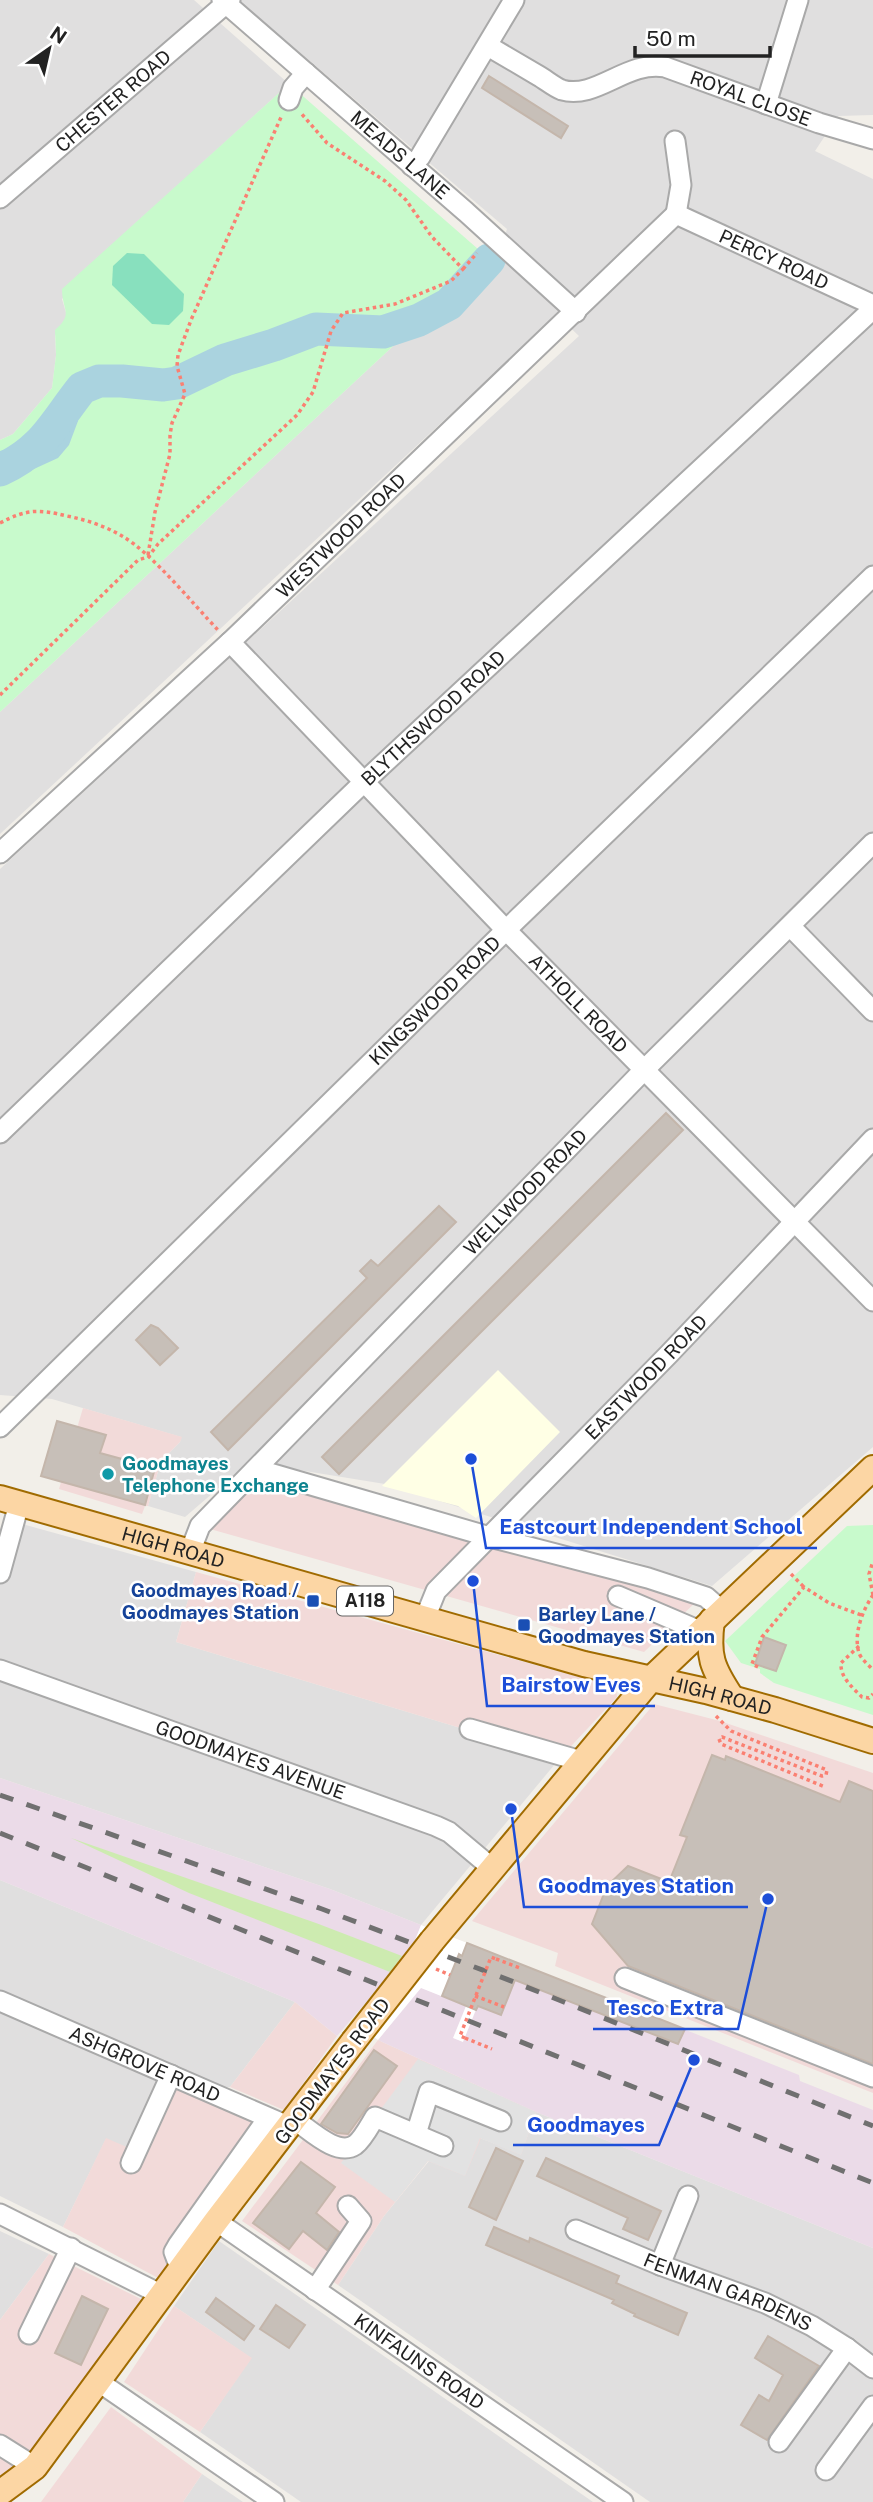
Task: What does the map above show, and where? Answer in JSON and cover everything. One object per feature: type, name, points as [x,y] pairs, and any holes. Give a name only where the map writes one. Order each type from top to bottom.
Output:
[{"type":"main road","name":"GOODMAYES ROAD","points":[[0,2493],[31,2470],[99,2382],[284,2122],[353,2042],[432,1941],[650,1679],[869,1477]]},
{"type":"main road","name":"HIGH ROAD","points":[[10,1501],[584,1664],[650,1679],[724,1707],[873,1741]]},
{"type":"main road","points":[[711,1620],[710,1659],[724,1707]]},
{"type":"main road","name":"GOODMAYES ROAD","points":[[17,2502],[31,2470]]},
{"type":"street","points":[[412,166],[514,0]]},
{"type":"street","points":[[766,104],[798,0]]},
{"type":"street","name":"MEADS LANE","points":[[226,1],[576,312]]},
{"type":"street","name":"CHESTER ROAD","points":[[0,198],[226,1]]},
{"type":"street","name":"ROYAL CLOSE","points":[[488,46],[562,90],[578,91],[596,87],[641,66],[652,64],[870,137]]},
{"type":"street","points":[[289,100],[293,88],[306,73]]},
{"type":"street","points":[[675,141],[681,185],[676,214]]},
{"type":"street","name":"PERCY ROAD","points":[[676,214],[873,307]]},
{"type":"street","name":"WESTWOOD ROAD","points":[[0,853],[230,642],[676,214]]},
{"type":"street","name":"BLYTHSWOOD ROAD","points":[[0,1133],[365,781],[873,307]]},
{"type":"street","name":"KINGSWOOD ROAD","points":[[0,1427],[506,930],[873,576]]},
{"type":"street","name":"ATHOLL ROAD","points":[[230,642],[643,1071],[872,1299]]},
{"type":"street","name":"WELLWOOD ROAD","points":[[190,1552],[200,1526],[643,1071],[873,843]]},
{"type":"street","points":[[790,926],[873,1011]]},
{"type":"street","name":"EASTWOOD ROAD","points":[[425,1618],[436,1591],[669,1354],[873,1139]]},
{"type":"street","points":[[256,1469],[490,1537],[694,1592],[706,1597],[711,1620],[618,1596]]},
{"type":"street","points":[[0,1573],[10,1501]]},
{"type":"street","name":"GOODMAYES AVENUE","points":[[0,1670],[436,1826],[449,1832],[492,1868]]},
{"type":"street","points":[[470,1729],[582,1761]]},
{"type":"street","points":[[625,1978],[873,2077]]},
{"type":"street","name":"ASHGROVE ROAD","points":[[0,2001],[284,2122],[336,2147],[346,2148],[355,2144],[375,2117],[416,2134]]},
{"type":"street","points":[[131,2163],[171,2075]]},
{"type":"street","points":[[443,2146],[416,2134],[429,2092],[501,2121]]},
{"type":"street","points":[[183,2265],[174,2252],[178,2245],[284,2122]]},
{"type":"street","points":[[660,2265],[688,2196]]},
{"type":"street","points":[[315,2290],[361,2221],[348,2206]]},
{"type":"street","points":[[0,2214],[162,2295]]},
{"type":"street","name":"KINFAUNS ROAD","points":[[216,2221],[623,2502]]},
{"type":"street","name":"FENMAN GARDENS","points":[[576,2230],[660,2265],[765,2302],[847,2347],[873,2368]]},
{"type":"street","points":[[29,2334],[71,2248]]},
{"type":"street","points":[[779,2442],[847,2347]]},
{"type":"street","points":[[99,2382],[274,2502]]},
{"type":"street","points":[[826,2470],[873,2406]]},
{"type":"street","points":[[0,2445],[31,2470]]},
{"type":"path","points":[[148,557],[155,512],[170,454],[170,435],[185,390],[178,371],[178,355],[289,100],[327,143],[384,181],[406,200],[432,237],[463,269]]},
{"type":"path","points":[[0,695],[138,560],[148,557],[303,407],[316,385],[332,329],[343,313],[395,304],[451,281],[477,253]]},
{"type":"path","points":[[0,523],[19,513],[44,511],[90,520],[124,537],[148,557],[230,642]]},
{"type":"path","points":[[873,1561],[869,1574],[873,1595],[861,1615],[859,1646],[859,1653],[873,1670]]},
{"type":"path","points":[[758,1667],[752,1664],[762,1637],[804,1587],[829,1603],[861,1615]]},
{"type":"path","points":[[859,1646],[841,1662],[841,1670],[862,1697],[869,1698],[873,1694]]},
{"type":"path","points":[[724,1707],[731,1731],[827,1770],[822,1776],[722,1737],[719,1739],[721,1744],[825,1787]]},
{"type":"path","points":[[492,2049],[460,2036],[491,1957],[520,1968]]},
{"type":"path","points":[[475,1996],[504,2007]]},
{"type":"shaded area","points":[[0,0],[194,0],[289,84],[201,164],[62,299],[67,316],[55,336],[52,388],[13,434],[0,440]]},
{"type":"shaded area","points":[[238,0],[873,0],[873,115],[838,116],[815,151],[873,179],[873,1447],[712,1586],[385,1484],[249,1462],[185,1517],[148,1506],[161,1461],[180,1442],[181,1437],[52,1399],[0,1395],[0,869],[579,336],[557,315],[0,834],[0,712],[405,335],[453,309],[496,263],[507,229]]},
{"type":"shaded area","points":[[498,1370],[560,1432],[476,1518],[458,1506],[382,1486]]},
{"type":"shaded area","points":[[83,1408],[182,1437],[161,1461],[148,1506],[145,1506],[142,1514],[59,1489]]},
{"type":"shaded area","points":[[268,1469],[701,1597],[644,1652],[210,1529]]},
{"type":"shaded area","points":[[4,1519],[196,1572],[176,1642],[560,1758],[421,1925],[330,1889],[0,1778],[0,1530]]},
{"type":"shaded area","points":[[196,1572],[616,1687],[617,1697],[560,1758],[176,1642]]},
{"type":"shaded area","points":[[654,1704],[720,1721],[873,1773],[873,2093],[555,1966],[558,1953],[472,1921]]},
{"type":"shaded area","points":[[0,1778],[330,1889],[421,1925],[416,1940],[467,1943],[799,2075],[800,2081],[873,2110],[873,2248],[536,2112],[378,2040],[405,2006],[373,1994],[337,2036],[295,2002],[0,1880]]},
{"type":"shaded area","points":[[0,1880],[295,2002],[230,2087],[178,2089],[159,2082],[130,2149],[106,2139],[63,2227],[0,2196]]},
{"type":"shaded area","points":[[295,2002],[337,2036],[284,2110],[230,2087]]},
{"type":"shaded area","points":[[378,2040],[536,2112],[521,2155],[481,2138],[465,2176],[428,2161],[384,2216],[338,2285],[242,2221]]},
{"type":"shaded area","points":[[418,2059],[536,2112],[521,2155],[480,2138],[465,2176],[428,2161],[395,2202],[341,2163]]},
{"type":"shaded area","points":[[159,2082],[271,2128],[160,2279],[63,2227],[106,2138],[129,2148]]},
{"type":"shaded area","points":[[536,2112],[873,2248],[873,2502],[650,2502],[338,2285],[384,2216],[429,2161],[480,2138],[521,2154]]},
{"type":"shaded area","points":[[0,2231],[49,2254],[0,2320]]},
{"type":"shaded area","points":[[219,2241],[593,2502],[301,2502],[200,2432],[251,2358],[174,2306]]},
{"type":"shaded area","points":[[49,2254],[143,2300],[54,2429],[0,2481],[0,2320]]},
{"type":"shaded area","points":[[174,2306],[252,2358],[200,2432],[124,2382]]},
{"type":"shaded area","points":[[111,2407],[202,2474],[183,2502],[41,2502]]},
{"type":"shaded area","points":[[202,2474],[243,2502],[183,2502]]},
{"type":"green space","points":[[289,84],[486,256],[416,329],[405,335],[0,712],[0,440],[13,434],[52,388],[56,355],[55,330],[66,315],[62,289]]},
{"type":"green space","points":[[127,253],[144,254],[184,294],[183,311],[169,325],[152,324],[112,285],[113,266]]},
{"type":"green space","points":[[873,1525],[873,1715],[774,1683],[760,1673],[760,1669],[741,1663],[725,1641],[847,1526]]},
{"type":"green space","points":[[71,1838],[316,1923],[402,1956],[390,1972],[189,1893]]},
{"type":"water","points":[[64,405],[77,415],[78,421],[69,445],[58,458],[12,479],[0,473],[0,451],[28,440],[54,411]]},
{"type":"pier","points":[[421,1925],[498,1955],[463,2042],[453,2038],[466,2006],[421,1988],[378,2040],[352,2021],[415,1940]]},
{"type":"building","points":[[489,76],[568,126],[561,138],[482,88]]},
{"type":"building","points":[[666,1113],[683,1130],[339,1474],[322,1457]]},
{"type":"building","points":[[439,1206],[456,1222],[228,1450],[211,1432],[367,1278],[360,1271],[371,1260],[378,1266]]},
{"type":"building","points":[[151,1325],[158,1328],[178,1348],[160,1365],[136,1340]]},
{"type":"building","name":"Goodmayes Telephone Exchange","points":[[57,1421],[106,1435],[100,1453],[155,1468],[145,1505],[41,1476]]},
{"type":"building","points":[[764,1637],[786,1645],[776,1671],[755,1664]]},
{"type":"building","points":[[712,1755],[725,1760],[726,1756],[840,1802],[849,1781],[873,1791],[873,2064],[628,1966],[592,1924],[607,1886],[628,1866],[669,1882],[687,1837],[680,1835]]},
{"type":"building","points":[[467,1943],[685,2029],[678,2044],[515,1980],[501,2015],[478,2006],[476,2010],[442,1996],[459,1954],[462,1956]]},
{"type":"building","points":[[374,2050],[397,2066],[348,2134],[337,2133],[321,2124]]},
{"type":"building","points":[[496,2148],[523,2161],[496,2220],[469,2207]]},
{"type":"building","points":[[546,2158],[661,2211],[648,2240],[623,2229],[628,2218],[537,2176]]},
{"type":"building","points":[[301,2162],[335,2187],[316,2213],[339,2232],[327,2250],[303,2231],[289,2249],[253,2223]]},
{"type":"building","points":[[494,2227],[529,2242],[530,2238],[619,2276],[616,2283],[687,2313],[678,2335],[634,2316],[635,2314],[612,2303],[614,2300],[486,2245]]},
{"type":"building","points":[[82,2296],[108,2309],[81,2365],[55,2353]]},
{"type":"building","points":[[216,2298],[254,2326],[244,2340],[206,2312]]},
{"type":"building","points":[[276,2305],[305,2325],[289,2348],[260,2329]]},
{"type":"building","points":[[768,2336],[819,2366],[767,2440],[741,2425],[759,2395],[769,2401],[783,2375],[755,2358]]},
{"type":"waterway","points":[[0,470],[38,444],[82,388],[99,381],[163,385],[177,383],[225,360],[316,329],[383,332],[419,320],[449,304],[489,260]]},
{"type":"railway","points":[[0,1795],[322,1909],[514,1982],[873,2126]]},
{"type":"railway","points":[[0,1833],[873,2183]]},
{"type":"place","name":"Eastcourt Independent School","points":[[471,1459]]},
{"type":"place","name":"Goodmayes Telephone Exchange","points":[[108,1474]]},
{"type":"place","name":"Bairstow Eves","points":[[473,1581]]},
{"type":"place","name":"Goodmayes Road / Goodmayes Station","points":[[313,1601]]},
{"type":"place","name":"Barley Lane / Goodmayes Station","points":[[524,1625]]},
{"type":"place","name":"Goodmayes Station","points":[[511,1809]]},
{"type":"place","name":"Tesco Extra","points":[[768,1899]]},
{"type":"place","name":"Goodmayes","points":[[694,2060]]}]
